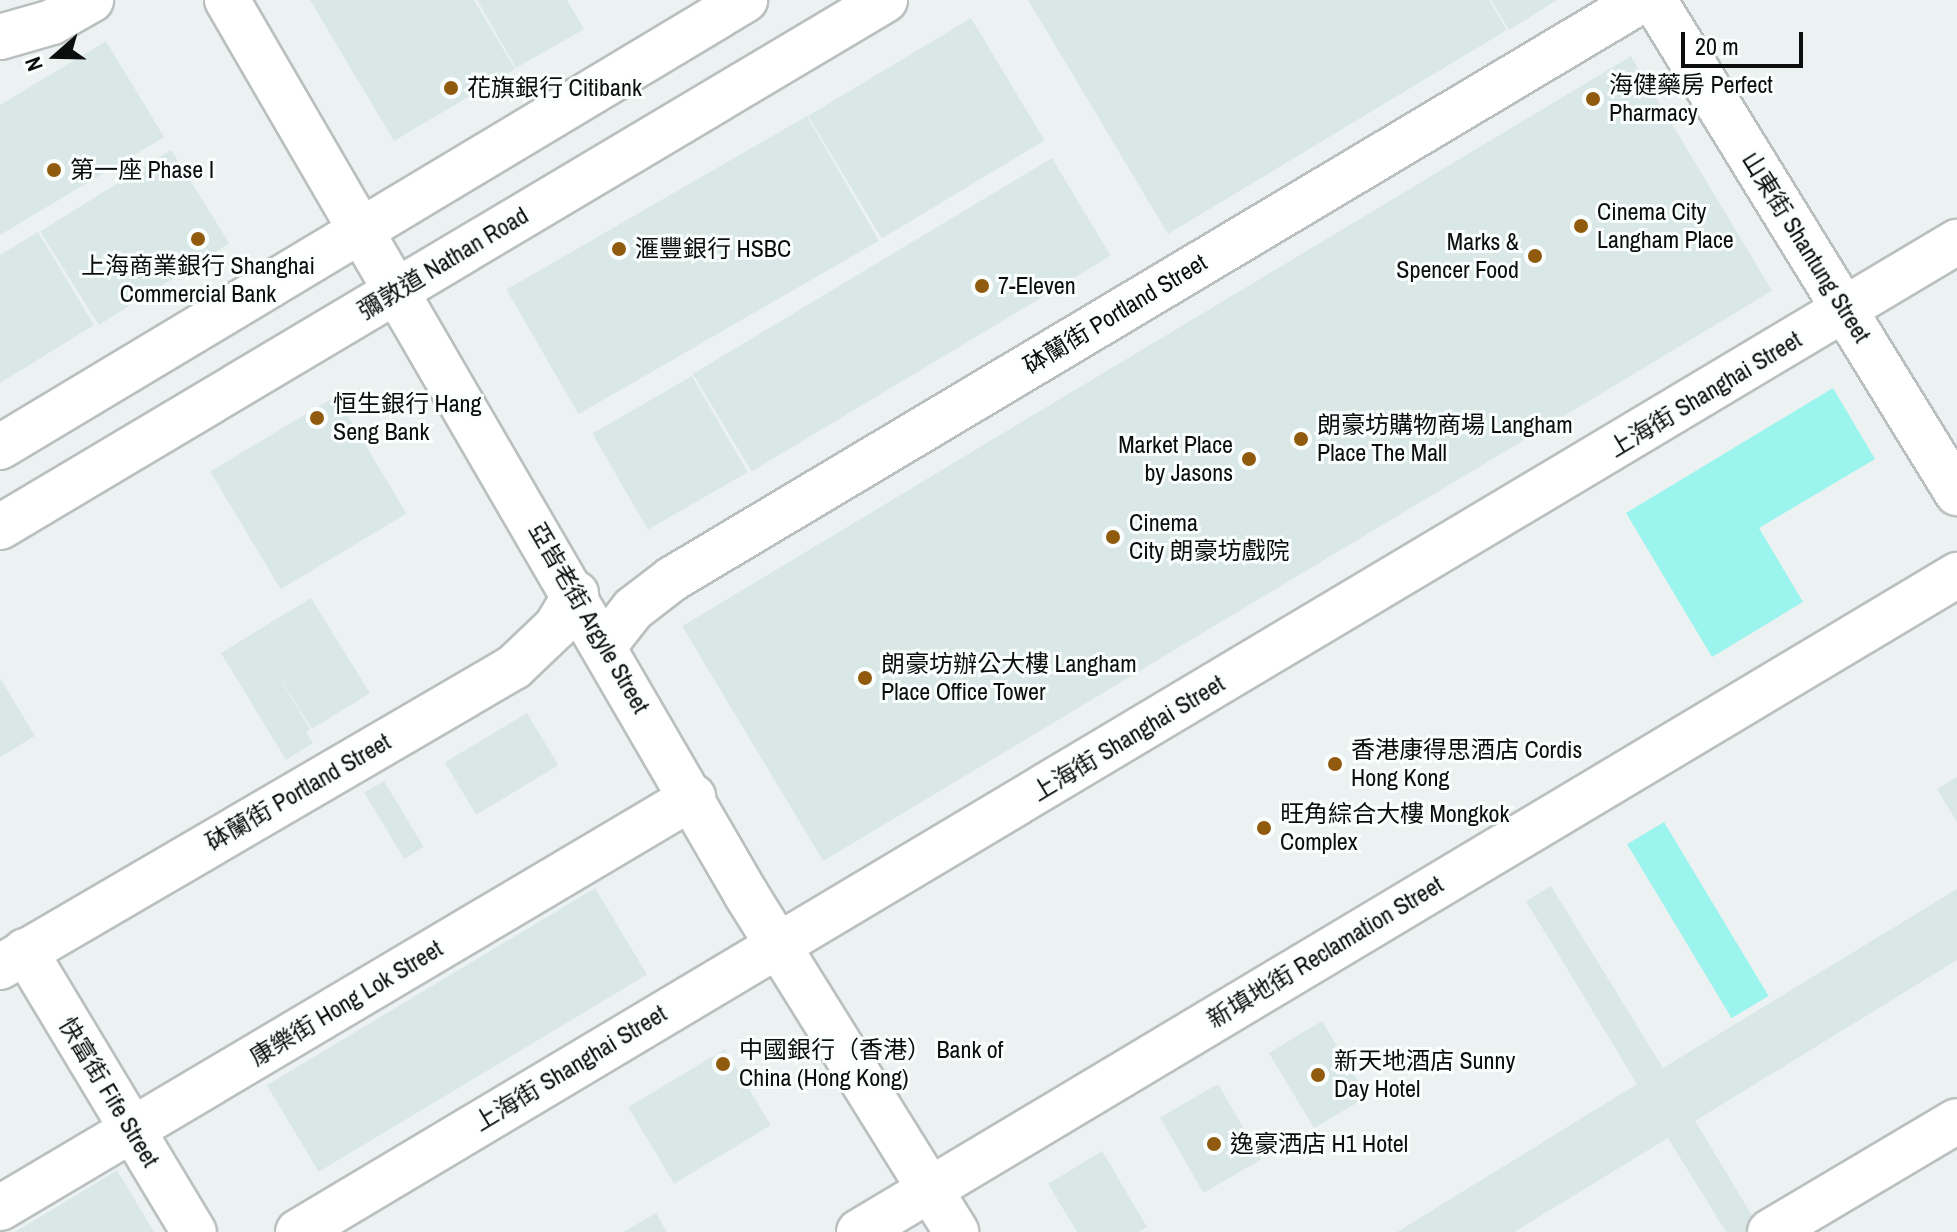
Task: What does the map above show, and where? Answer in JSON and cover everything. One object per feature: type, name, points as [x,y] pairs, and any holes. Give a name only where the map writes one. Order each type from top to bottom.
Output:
[{"type":"main road","points":[[15,23],[52,22],[91,0]]},
{"type":"main road","name":"亞皆老街 Argyle Street","points":[[227,0],[778,944],[956,1232]]},
{"type":"main road","points":[[0,447],[745,0]]},
{"type":"main road","name":"彌敦道 Nathan Road","points":[[0,527],[885,0]]},
{"type":"main road","name":"砵蘭街 Portland Street","points":[[604,646],[633,609],[672,579],[1642,0]]},
{"type":"main road","name":"山東街 Shantung Street","points":[[1654,0],[1957,493]]},
{"type":"main road","name":"上海街 Shanghai Street","points":[[298,1232],[1957,242]]},
{"type":"main road","name":"新填地街 Reclamation Street","points":[[880,1227],[931,1190],[1957,575]]},
{"type":"main road","name":"砵蘭街 Portland Street","points":[[13,959],[514,667],[556,627],[576,594]]},
{"type":"main road","name":"康樂街 Hong Lok Street","points":[[0,1208],[693,797]]},
{"type":"main road","name":"快富街 Fife Street","points":[[13,959],[132,1130],[194,1232]]},
{"type":"main road","points":[[1770,1232],[1957,1121]]},
{"type":"shaded area","points":[[310,0],[474,0],[515,69],[394,141]]},
{"type":"shaded area","points":[[477,0],[567,0],[584,29],[516,68]]},
{"type":"shaded area","points":[[1028,0],[1489,0],[1507,30],[1168,234]]},
{"type":"shaded area","points":[[1491,0],[1557,0],[1509,30]]},
{"type":"shaded area","points":[[971,18],[1045,141],[882,238],[808,116]]},
{"type":"shaded area","name":"第一座 Phase I","points":[[106,41],[164,137],[0,235],[0,105]]},
{"type":"shaded area","name":"朗豪坊購物商場 Langham Place The Mall","points":[[1631,56],[1772,291],[823,861],[682,626]]},
{"type":"shaded area","points":[[807,116],[879,241],[578,414],[506,290]]},
{"type":"shaded area","points":[[171,150],[229,243],[99,325],[40,232]]},
{"type":"shaded area","points":[[1052,158],[1111,256],[752,472],[693,374]]},
{"type":"shaded area","points":[[38,232],[94,325],[0,383],[0,255]]},
{"type":"shaded area","points":[[692,376],[748,472],[648,530],[592,434]]},
{"type":"shaded area","points":[[1833,388],[1875,459],[1759,528],[1803,602],[1712,657],[1626,513]]},
{"type":"shaded area","points":[[336,396],[407,513],[281,589],[210,472]]},
{"type":"shaded area","points":[[311,598],[370,693],[312,729],[274,669],[310,729],[306,732],[313,743],[286,760],[221,653]]},
{"type":"shaded area","points":[[0,678],[35,736],[0,757]]},
{"type":"shaded area","points":[[527,713],[558,765],[476,815],[445,762]]},
{"type":"shaded area","points":[[1957,777],[1957,822],[1937,789]]},
{"type":"shaded area","points":[[384,781],[424,847],[404,859],[364,793]]},
{"type":"shaded area","points":[[1664,822],[1769,996],[1732,1018],[1627,844]]},
{"type":"shaded area","points":[[1551,886],[1663,1068],[1957,889],[1957,960],[1695,1121],[1762,1232],[1726,1232],[1668,1138],[1514,1232],[1397,1232],[1637,1084],[1526,901]]},
{"type":"shaded area","points":[[595,888],[647,975],[319,1172],[267,1085]]},
{"type":"shaded area","name":"新天地酒店 Sunny Day Hotel","points":[[1322,1021],[1367,1096],[1314,1128],[1269,1053]]},
{"type":"shaded area","points":[[725,1049],[771,1125],[674,1183],[628,1107]]},
{"type":"shaded area","name":"逸豪洒店 H1 Hotel","points":[[1218,1084],[1262,1159],[1203,1193],[1160,1118]]},
{"type":"shaded area","points":[[1102,1151],[1147,1227],[1139,1232],[1077,1232],[1048,1184]]},
{"type":"shaded area","points":[[117,1170],[154,1232],[15,1232],[88,1188]]},
{"type":"shaded area","points":[[656,1213],[667,1232],[623,1232]]},
{"type":"place","name":"花旗銀行 Citibank","points":[[451,88]]},
{"type":"place","name":"海健藥房 Perfect Pharmacy","points":[[1593,99]]},
{"type":"place","name":"第一座 Phase I","points":[[54,170]]},
{"type":"place","name":"Cinema City Langham Place","points":[[1581,226]]},
{"type":"place","name":"上海商業銀行 Shanghai Commercial Bank","points":[[198,239]]},
{"type":"place","name":"滙豐銀行 HSBC","points":[[619,249]]},
{"type":"place","name":"Marks & Spencer Food","points":[[1535,256]]},
{"type":"place","name":"7-Eleven","points":[[982,286]]},
{"type":"place","name":"恒生銀行 Hang Seng Bank","points":[[317,418]]},
{"type":"place","name":"朗豪坊購物商場 Langham Place The Mall","points":[[1301,439]]},
{"type":"place","name":"Market Place by Jasons","points":[[1249,459]]},
{"type":"place","name":"Cinema City 朗豪坊戲院","points":[[1113,537]]},
{"type":"place","name":"朗豪坊辦公大樓 Langham Place Office Tower","points":[[865,678]]},
{"type":"place","name":"香港康得思酒店 Cordis Hong Kong","points":[[1335,764]]},
{"type":"place","name":"旺角綜合大樓 Mongkok Complex","points":[[1264,828]]},
{"type":"place","name":"中國銀行（香港） Bank of China (Hong Kong)","points":[[723,1064]]},
{"type":"place","name":"新天地酒店 Sunny Day Hotel","points":[[1318,1075]]},
{"type":"place","name":"逸豪洒店 H1 Hotel","points":[[1214,1144]]}]
